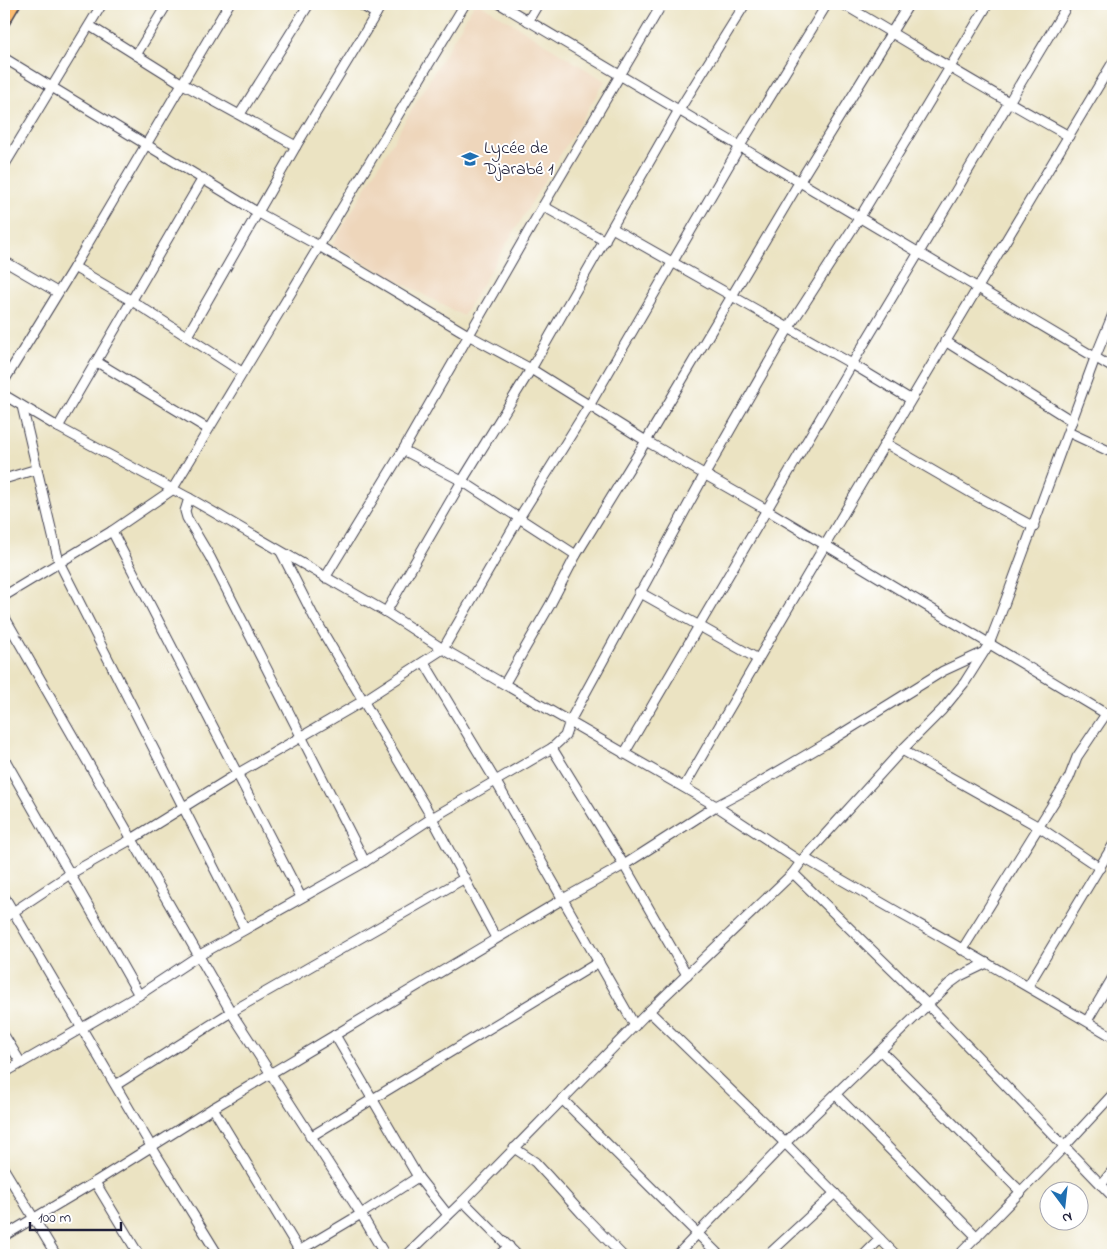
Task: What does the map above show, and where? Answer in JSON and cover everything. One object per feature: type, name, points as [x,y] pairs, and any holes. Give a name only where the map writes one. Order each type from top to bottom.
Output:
[{"type":"main road","points":[[4,21],[14,4]]},
{"type":"street","points":[[4,166],[50,87],[90,26],[102,4]]},
{"type":"street","points":[[136,55],[167,4]]},
{"type":"street","points":[[4,381],[74,267],[229,4]]},
{"type":"street","points":[[240,114],[309,4]]},
{"type":"street","points":[[360,4],[376,14]]},
{"type":"street","points":[[187,336],[296,146],[382,4]]},
{"type":"street","points":[[4,596],[112,531],[172,490],[465,4]]},
{"type":"street","points":[[500,4],[978,286],[1113,368]]},
{"type":"street","points":[[528,21],[538,4]]},
{"type":"street","points":[[325,578],[470,336],[543,206],[662,4]]},
{"type":"street","points":[[386,612],[462,481],[531,369],[679,110],[745,4]]},
{"type":"street","points":[[4,918],[70,874],[363,701],[443,649],[518,518],[589,406],[740,146],[827,4]]},
{"type":"street","points":[[843,4],[950,66],[1008,103],[1069,136]]},
{"type":"street","points":[[505,683],[550,605],[576,555],[733,296],[800,181],[909,4]]},
{"type":"street","points":[[4,1073],[139,995],[198,956],[365,862],[432,818],[552,748],[565,736],[570,721],[640,592],[788,329],[860,217],[988,4]]},
{"type":"street","points":[[624,754],[852,364],[1068,4]]},
{"type":"street","points":[[90,26],[182,83],[296,146]]},
{"type":"street","points":[[4,58],[258,212],[470,336],[531,369],[646,441],[824,544],[1110,716],[1077,757],[1069,778],[962,950]]},
{"type":"street","points":[[684,787],[824,544],[1113,62]]},
{"type":"street","points":[[58,427],[203,178]]},
{"type":"street","points":[[543,206],[605,240]]},
{"type":"street","points":[[612,228],[910,399]]},
{"type":"street","points":[[4,261],[57,292]]},
{"type":"street","points":[[74,267],[132,301],[242,372]]},
{"type":"street","points":[[407,1255],[463,1201],[649,1011],[793,873],[802,860],[902,750],[942,710],[964,682],[989,644],[1113,314]]},
{"type":"street","points":[[945,341],[1072,421]]},
{"type":"street","points":[[96,362],[208,429]]},
{"type":"street","points":[[4,395],[58,427],[189,498],[386,612],[443,649],[684,787],[802,860],[1028,986],[1113,1037]]},
{"type":"street","points":[[22,406],[58,562],[244,930]]},
{"type":"street","points":[[1068,432],[1113,453]]},
{"type":"street","points":[[885,443],[1034,527]]},
{"type":"street","points":[[403,450],[462,481],[576,555]]},
{"type":"street","points":[[4,479],[37,469]]},
{"type":"street","points":[[189,498],[186,511],[187,518],[210,557],[365,862]]},
{"type":"street","points":[[112,531],[300,898]]},
{"type":"street","points":[[280,552],[314,617],[432,818],[496,938]]},
{"type":"street","points":[[640,592],[758,659]]},
{"type":"street","points":[[4,616],[231,1012],[361,1214],[385,1255]]},
{"type":"street","points":[[4,1236],[335,1034],[496,938],[624,865],[716,806],[804,757],[943,671],[982,654]]},
{"type":"street","points":[[424,662],[495,780],[635,1026]]},
{"type":"street","points":[[552,748],[624,865],[687,975]]},
{"type":"street","points":[[902,750],[1039,827],[1100,868]]},
{"type":"street","points":[[4,758],[139,995]]},
{"type":"street","points":[[1028,986],[1113,845]]},
{"type":"street","points":[[793,873],[928,1005],[1113,1197],[1113,1207]]},
{"type":"street","points":[[116,1085],[231,1012],[464,878]]},
{"type":"street","points":[[4,896],[151,1146],[218,1255]]},
{"type":"street","points":[[310,1137],[599,962]]},
{"type":"street","points":[[677,1255],[785,1143],[836,1096],[949,984],[960,976],[987,963]]},
{"type":"street","points":[[1087,1022],[1113,977]]},
{"type":"street","points":[[649,1011],[785,1143],[896,1255]]},
{"type":"street","points":[[4,1034],[21,1063]]},
{"type":"street","points":[[335,1034],[418,1178],[448,1215]]},
{"type":"street","points":[[882,1051],[1021,1192]]},
{"type":"street","points":[[959,1255],[1113,1094]]},
{"type":"street","points":[[836,1096],[977,1237]]},
{"type":"street","points":[[562,1099],[719,1255]]},
{"type":"street","points":[[213,1108],[298,1254],[418,1178]]},
{"type":"street","points":[[514,1148],[535,1162],[622,1255]]},
{"type":"street","points":[[4,1169],[56,1255]]},
{"type":"street","points":[[1101,1185],[1113,1170]]},
{"type":"street","points":[[95,1182],[139,1255]]},
{"type":"street","points":[[768,1255],[835,1193]]},
{"type":"street","points":[[463,1201],[517,1255]]},
{"type":"street","points":[[864,1255],[880,1239]]},
{"type":"street","points":[[499,1255],[509,1246]]},
{"type":"shaded area","name":"Lycée de Djarabé 1","points":[[474,4],[481,4],[605,81],[463,316],[332,245]]},
{"type":"place","name":"Lycée de Djarabé 1","points":[[470,159]]}]
